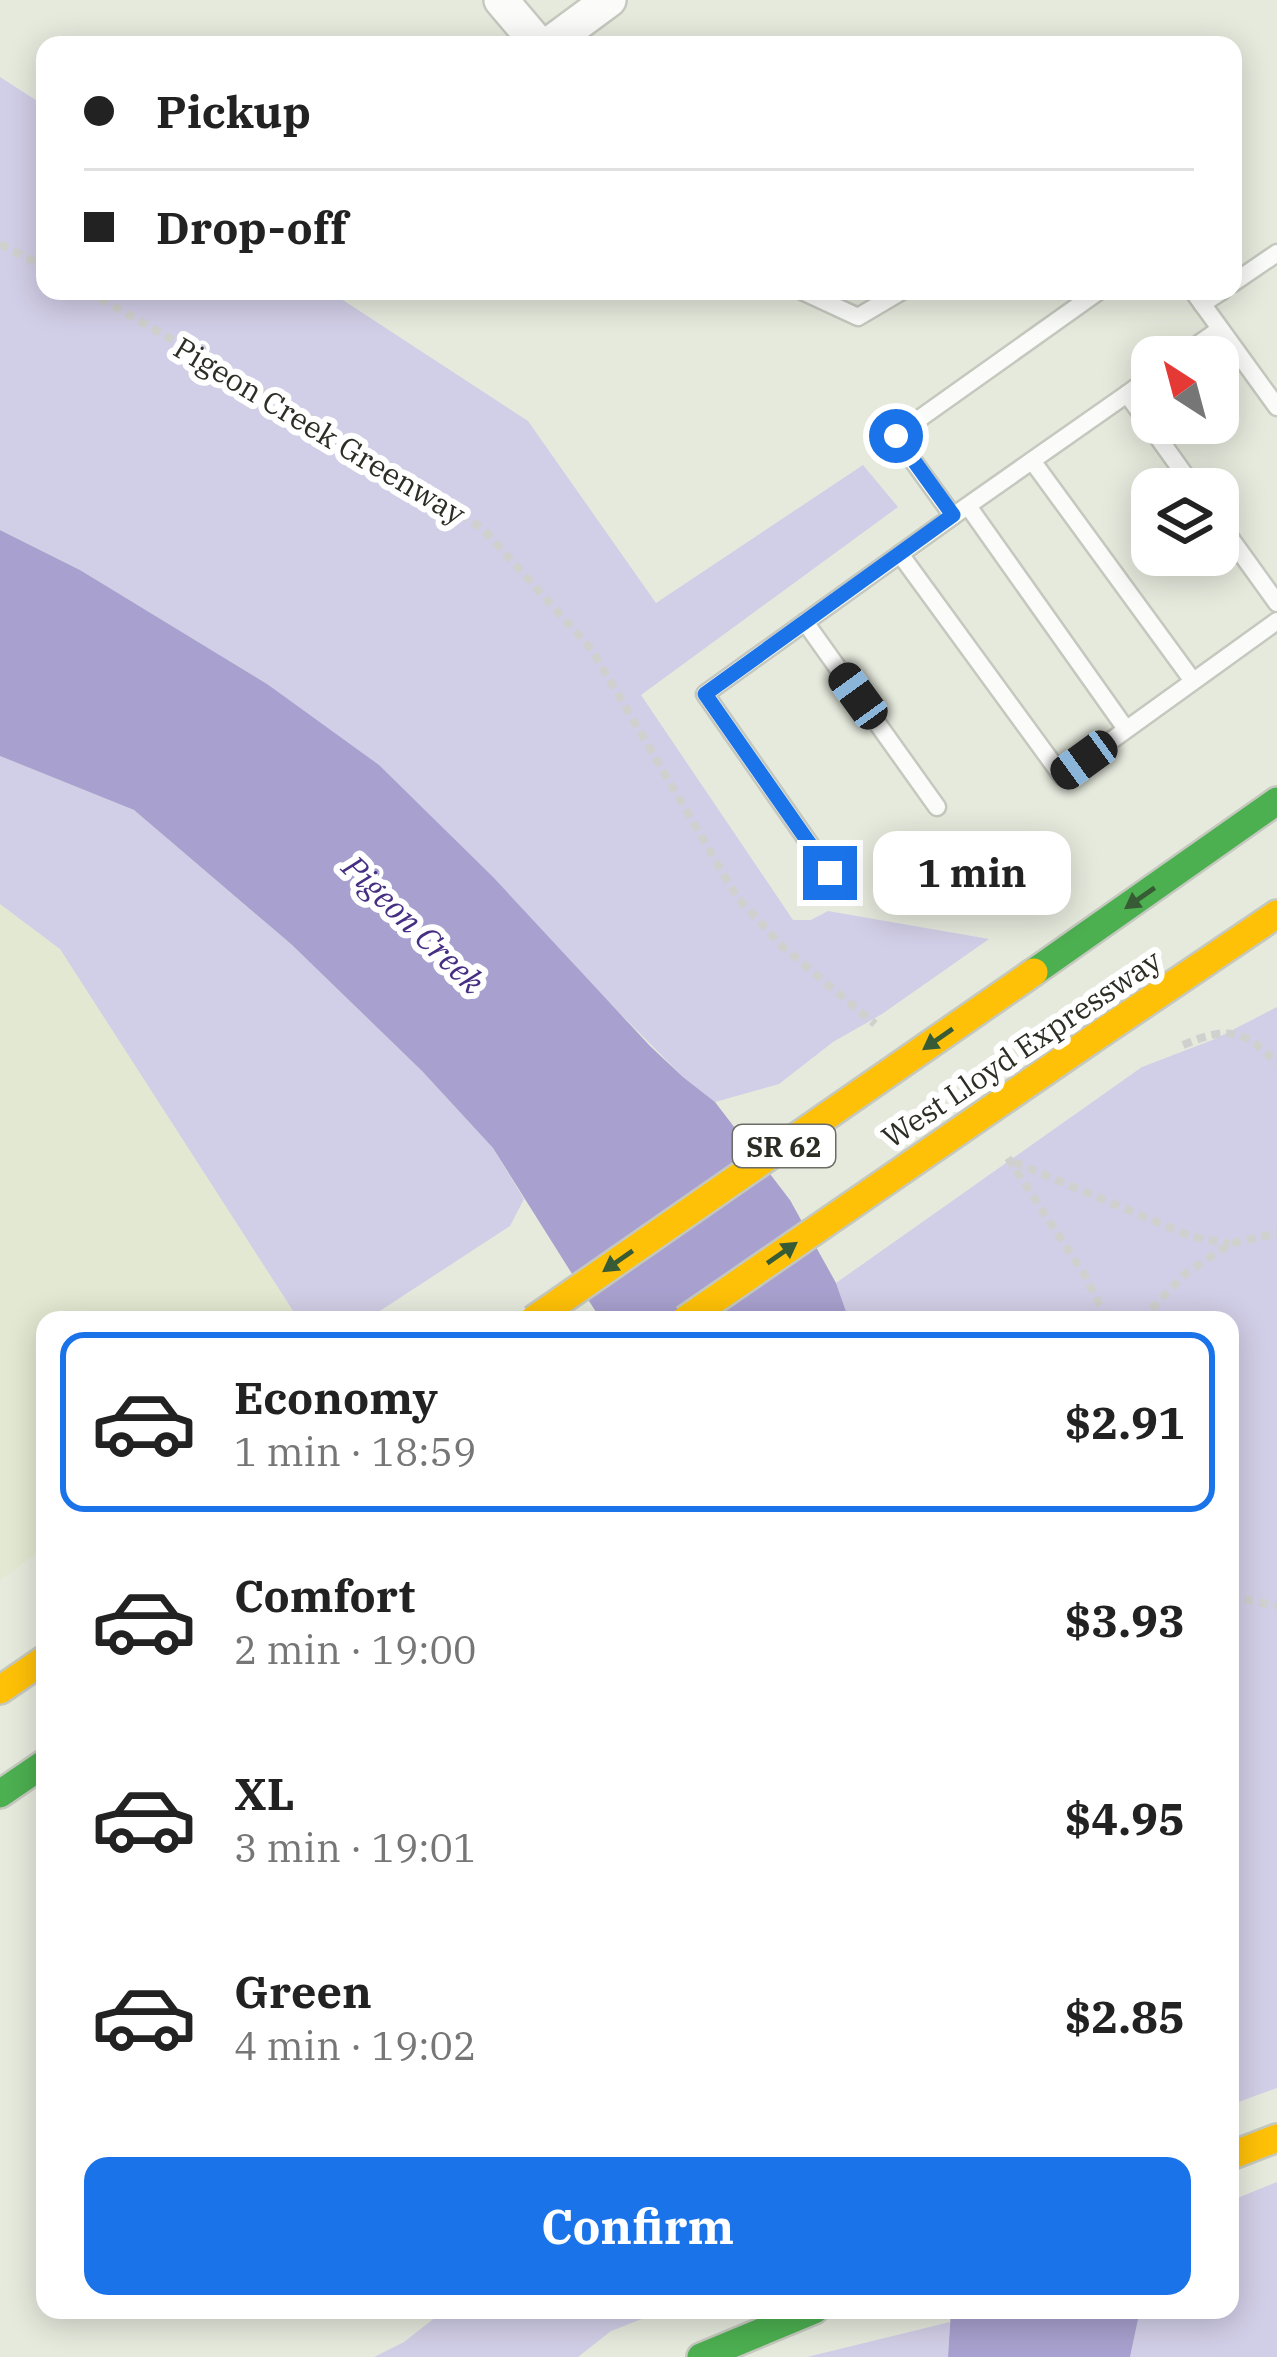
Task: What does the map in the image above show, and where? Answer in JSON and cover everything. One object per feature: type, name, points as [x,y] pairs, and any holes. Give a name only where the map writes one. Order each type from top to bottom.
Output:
[{"type":"main road","name":"West Lloyd Expressway","points":[[546,1311],[1277,799]]},
{"type":"main road","name":"West Lloyd Expressway","points":[[698,1311],[1277,914]]},
{"type":"main road","points":[[0,1690],[36,1665]]},
{"type":"main road","points":[[0,1794],[36,1769]]},
{"type":"main road","points":[[1239,2153],[1277,2138]]},
{"type":"main road","points":[[701,2357],[792,2319]]},
{"type":"street","points":[[501,0],[531,36]]},
{"type":"street","points":[[560,36],[609,0]]},
{"type":"lane","points":[[1242,277],[1277,253]]},
{"type":"lane","points":[[821,300],[858,317],[887,300]]},
{"type":"lane","points":[[1086,300],[896,436],[960,510],[1126,729]]},
{"type":"lane","points":[[1199,300],[1277,407]]},
{"type":"lane","points":[[1209,336],[1220,328]]},
{"type":"lane","points":[[830,873],[705,694],[1131,391]]},
{"type":"lane","points":[[1127,394],[1180,468]]},
{"type":"lane","points":[[1033,462],[1193,681]]},
{"type":"lane","points":[[1239,550],[1277,603]]},
{"type":"lane","points":[[900,554],[1061,776],[1277,621]]},
{"type":"lane","points":[[805,622],[937,807]]},
{"type":"path","points":[[0,244],[36,262]]},
{"type":"path","name":"Pigeon Creek Greenway","points":[[103,300],[355,444],[483,529],[592,650],[737,897],[782,946],[880,1029]]},
{"type":"path","points":[[1175,1048],[1214,1031],[1253,1038],[1277,1064]]},
{"type":"path","points":[[994,1144],[1084,1274],[1102,1311]]},
{"type":"path","points":[[1010,1161],[1190,1236],[1230,1244]]},
{"type":"path","points":[[1150,1311],[1186,1273],[1230,1244],[1277,1233]]},
{"type":"path","points":[[1239,1598],[1277,1606]]},
{"type":"shaded area","points":[[0,77],[36,100],[36,300],[343,300],[528,421],[656,603],[863,465],[898,507],[641,695],[793,920],[811,920],[828,911],[989,939],[882,1014],[833,1042],[779,1084],[715,1102],[267,684],[80,570],[0,530]]},
{"type":"shaded area","points":[[0,756],[134,810],[291,944],[422,1071],[493,1148],[524,1199],[510,1226],[380,1311],[293,1311],[60,949],[0,904]]},
{"type":"shaded area","points":[[0,904],[60,949],[293,1311],[36,1311],[36,1554],[0,1580]]},
{"type":"shaded area","points":[[1277,1007],[1277,2088],[1239,2102],[1239,1311],[846,1311],[836,1283],[1142,1067],[1215,1039]]},
{"type":"shaded area","points":[[1277,2182],[1277,2357],[1130,2357],[1138,2319],[1239,2319],[1239,2197]]},
{"type":"shaded area","points":[[433,2319],[642,2319],[611,2331],[578,2357],[374,2357]]},
{"type":"shaded area","points":[[950,2322],[948,2357],[807,2357]]},
{"type":"water","name":"Pigeon Creek","points":[[0,530],[80,570],[267,684],[379,765],[493,877],[650,1046],[715,1102],[790,1200],[836,1283],[846,1311],[595,1311],[493,1148],[422,1071],[291,944],[134,810],[0,756]]},
{"type":"water","points":[[950,2319],[1138,2319],[1130,2357],[948,2357]]},
{"type":"traffic: fast","points":[[1034,972],[1277,801]]},
{"type":"traffic: fast","points":[[0,1794],[36,1769]]},
{"type":"traffic: fast","points":[[701,2357],[792,2319]]},
{"type":"traffic: slow","points":[[1091,1040],[1277,914]]},
{"type":"traffic: slow","points":[[546,1311],[1034,972]]},
{"type":"traffic: slow","points":[[698,1311],[1091,1040]]},
{"type":"traffic: slow","points":[[0,1690],[36,1665]]},
{"type":"traffic: slow","points":[[1239,2153],[1277,2138]]},
{"type":"route","points":[[830,873],[705,694],[953,515],[896,436]]}]
